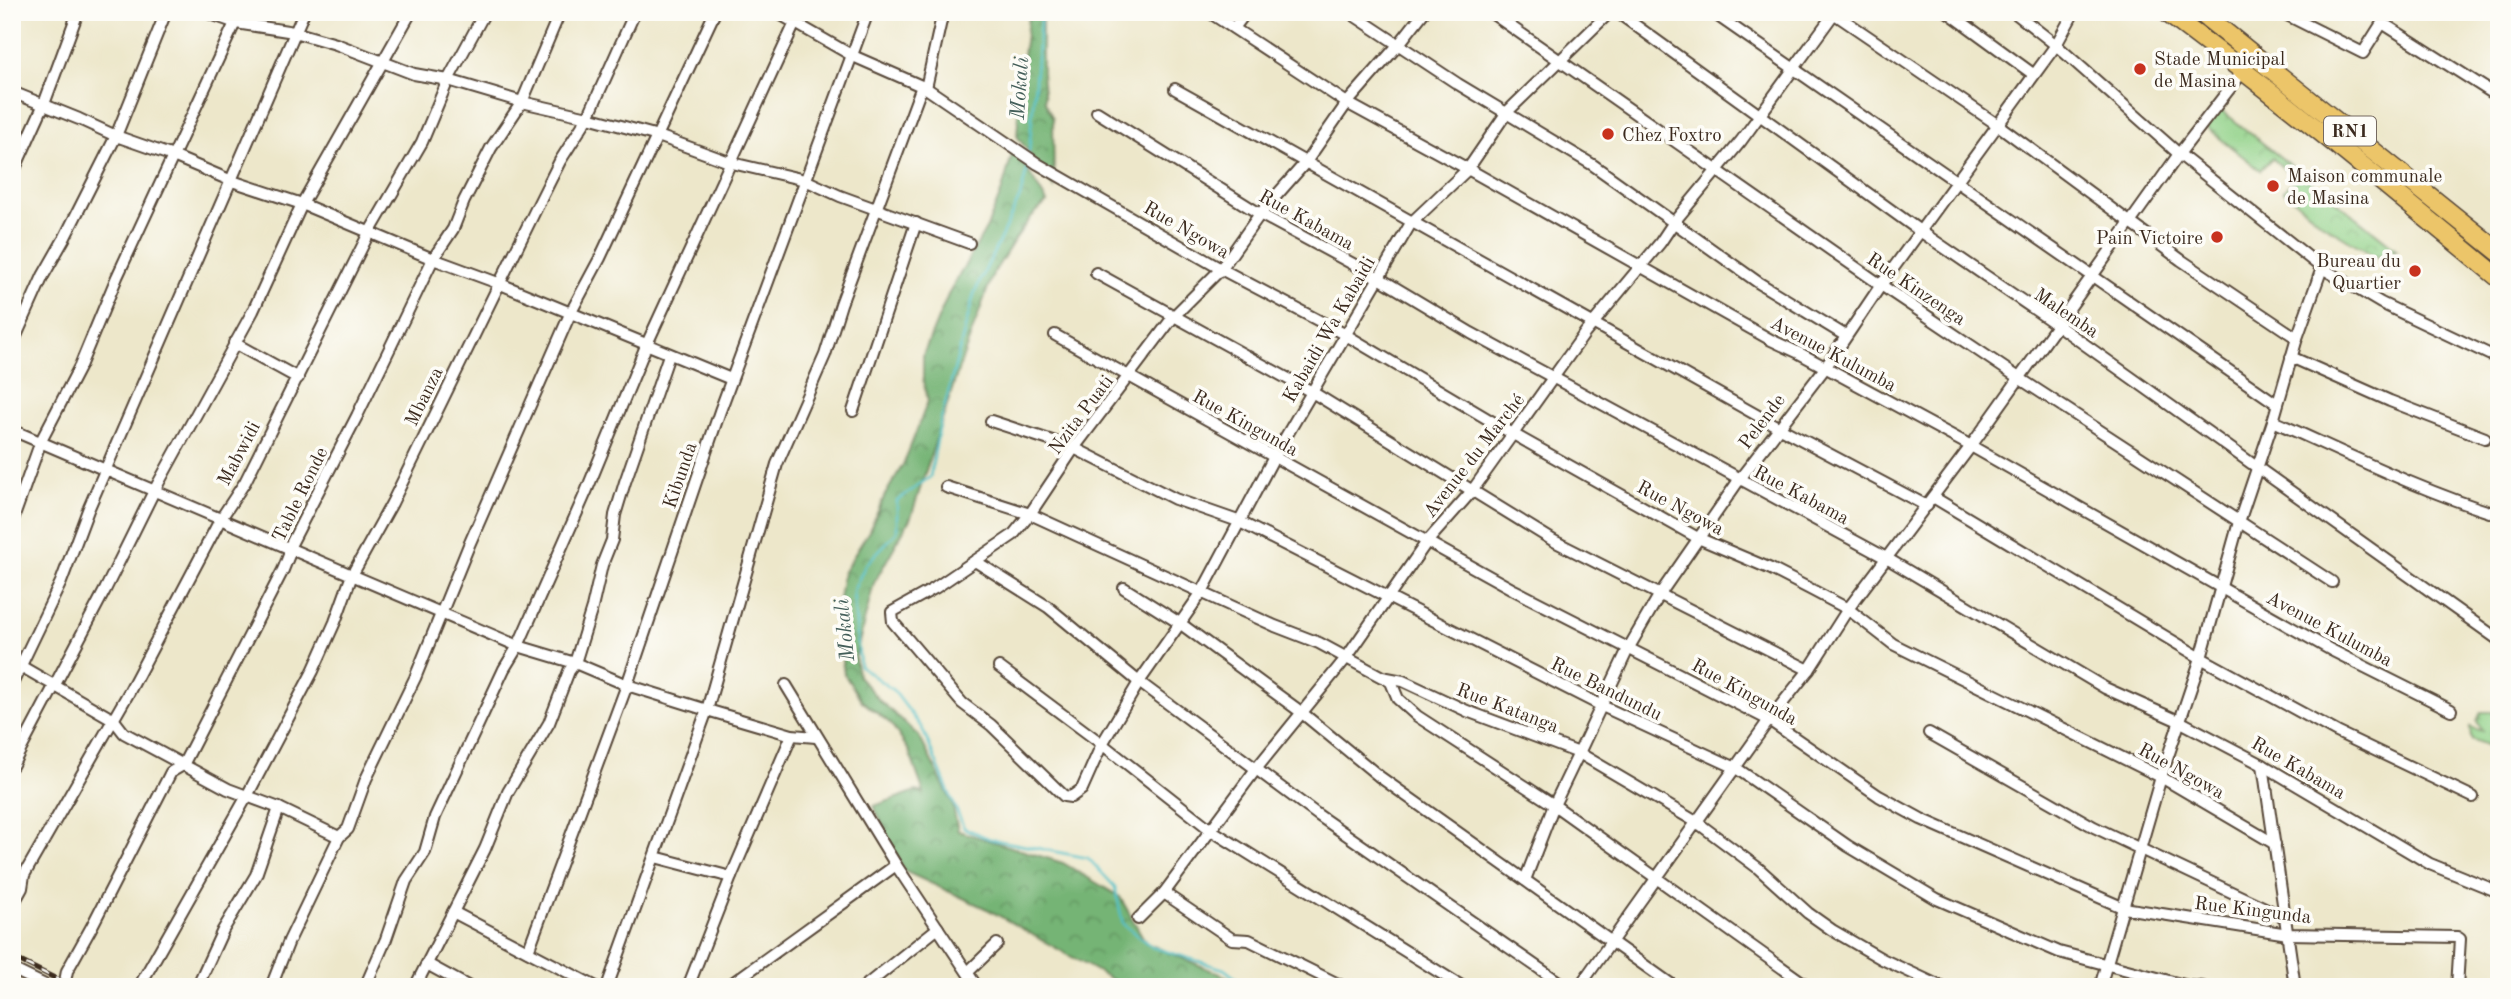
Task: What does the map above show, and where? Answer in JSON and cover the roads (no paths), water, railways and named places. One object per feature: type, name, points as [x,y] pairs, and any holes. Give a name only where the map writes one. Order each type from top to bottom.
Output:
[{"type":"highway","name":"RN1","points":[[2166,12],[2244,70],[2499,278]]},
{"type":"highway","name":"RN1","points":[[2200,12],[2499,252]]},
{"type":"street","points":[[12,175],[44,104],[78,12]]},
{"type":"street","points":[[12,345],[43,275],[116,136],[166,12]]},
{"type":"street","points":[[205,12],[337,44],[414,74],[448,80],[522,102],[588,117],[658,136],[732,163],[805,180],[969,243]]},
{"type":"street","points":[[12,684],[17,664],[61,582],[105,470],[304,12]]},
{"type":"street","points":[[12,766],[154,491],[253,312],[302,204],[411,12]]},
{"type":"street","name":"Mabwidi","points":[[12,906],[22,888],[24,875],[114,720],[220,520],[244,482],[369,233],[422,142],[448,80],[485,12]]},
{"type":"street","name":"Table Ronde","points":[[64,987],[67,971],[92,928],[171,772],[183,765],[283,570],[289,548],[433,260],[453,229],[491,148],[522,102],[560,12]]},
{"type":"street","name":"Mbanza","points":[[139,987],[247,796],[313,671],[352,575],[392,503],[560,161],[588,117],[635,12]]},
{"type":"street","points":[[271,987],[289,941],[339,837],[348,829],[366,779],[415,678],[570,314],[658,136],[715,12]]},
{"type":"street","name":"Rue Ngowa","points":[[776,12],[798,18],[853,57],[924,87],[1038,164],[1221,269],[1346,335],[1513,434],[1698,538],[1771,569],[1848,609],[1893,644],[2161,777],[2275,844]]},
{"type":"street","name":"Kibunda","points":[[528,951],[627,685],[731,379],[868,12]]},
{"type":"street","points":[[607,987],[707,710],[777,464],[825,355],[876,209],[924,87],[943,12]]},
{"type":"street","name":"Avenue Kulumba","points":[[1209,12],[1347,103],[1771,340],[1971,446],[2331,650],[2451,710]]},
{"type":"street","points":[[1234,28],[1246,12]]},
{"type":"street","points":[[1349,12],[1593,165],[1759,283],[1846,336]]},
{"type":"street","name":"Nzita Puati","points":[[1058,793],[991,725],[962,703],[893,622],[892,612],[935,588],[1013,535],[1074,448],[1174,316],[1221,269],[1260,214],[1306,162],[1347,103],[1424,12]]},
{"type":"street","name":"Rue Kinzenga","points":[[1490,12],[1881,285],[2332,582]]},
{"type":"street","name":"Malemba","points":[[1617,12],[1920,231],[2056,324],[2499,640]]},
{"type":"street","points":[[1712,12],[2277,404]]},
{"type":"street","points":[[1948,12],[2033,74]]},
{"type":"street","points":[[2014,12],[2056,45],[2179,154],[2322,268],[2381,303],[2499,359]]},
{"type":"street","name":"Pelende","points":[[1525,880],[1554,805],[1628,649],[1660,594],[2056,45],[2074,12]]},
{"type":"street","points":[[2281,12],[2363,53],[2384,24],[2389,12]]},
{"type":"street","points":[[1834,13],[1998,125],[2130,223],[2297,338]]},
{"type":"street","name":"Avenue du Marché","points":[[1138,919],[1164,893],[1256,769],[1346,657],[1426,543],[1472,491],[1585,333],[1741,141],[1834,13]]},
{"type":"street","name":"Kabaidi Wa Kabaidi","points":[[1058,793],[1071,797],[1077,795],[1102,744],[1139,682],[1202,593],[1274,457],[1411,223],[1468,169],[1507,112],[1561,62],[1603,14]]},
{"type":"street","points":[[12,522],[41,441],[80,366],[117,277],[238,18]]},
{"type":"street","points":[[365,987],[386,939],[406,881],[425,852],[435,817],[504,669],[518,646],[586,492],[646,346],[798,18]]},
{"type":"street","points":[[2384,24],[2499,97]]},
{"type":"street","points":[[1579,987],[1769,720],[1809,670],[1848,609],[1971,446],[2179,154],[2244,70],[2252,53]]},
{"type":"street","points":[[1175,89],[1778,427],[1930,501],[2201,658],[2337,732],[2473,797]]},
{"type":"street","points":[[12,92],[116,136],[302,204],[433,260],[498,283],[731,379]]},
{"type":"street","name":"Rue Kabama","points":[[1097,112],[1260,214],[1739,481],[1888,559],[2105,688],[2181,722],[2263,765],[2430,864],[2499,892]]},
{"type":"street","points":[[853,411],[916,223]]},
{"type":"street","points":[[2100,987],[2161,777],[2201,658],[2239,522],[2322,268]]},
{"type":"street","points":[[1096,273],[1312,392],[1554,541],[1809,670]]},
{"type":"street","name":"Rue Kingunda","points":[[1055,335],[1426,543],[1769,720],[1879,796],[1921,819],[2124,908],[2288,933],[2459,937],[2457,987]]},
{"type":"street","points":[[234,343],[298,378]]},
{"type":"street","points":[[415,987],[485,849],[508,792],[549,723],[569,671],[575,663],[612,540],[615,515],[668,355]]},
{"type":"street","points":[[2291,357],[2390,401],[2485,438]]},
{"type":"street","name":"Rue Bandundu","points":[[991,421],[1074,448],[1175,499],[1238,521],[1602,706],[1736,768],[1848,846],[1937,899],[2059,951],[2106,966],[2188,986],[2203,987]]},
{"type":"street","points":[[2273,421],[2384,470],[2499,515]]},
{"type":"street","points":[[12,430],[518,646],[575,663],[627,685],[707,710],[792,735],[816,737]]},
{"type":"street","name":"Rue Katanga","points":[[946,486],[1030,514],[1346,657],[1382,677],[1404,681],[1467,711],[1579,753],[1698,823],[1758,868],[1808,913],[1832,930],[1882,959],[1941,987]]},
{"type":"street","points":[[975,561],[1048,607],[1139,682],[1318,815],[1566,987]]},
{"type":"street","points":[[1124,588],[1181,624],[1301,712],[1380,777],[1675,987]]},
{"type":"street","points":[[17,664],[114,720],[124,733],[183,765],[339,837]]},
{"type":"street","points":[[999,667],[1210,830],[1463,987]]},
{"type":"street","points":[[1382,677],[1391,682],[1398,699],[1417,716],[1554,805],[1809,987]]},
{"type":"street","points":[[786,685],[896,865],[977,987]]},
{"type":"street","points":[[1929,733],[2094,827],[2284,917]]},
{"type":"street","points":[[688,987],[731,877],[792,735]]},
{"type":"street","points":[[2263,765],[2295,987]]},
{"type":"street","points":[[197,987],[223,930],[256,875],[279,808]]},
{"type":"street","points":[[655,857],[731,877]]},
{"type":"street","points":[[727,987],[896,865]]},
{"type":"street","points":[[1164,893],[1232,939],[1249,940],[1344,987]]},
{"type":"street","points":[[453,912],[596,987]]},
{"type":"street","points":[[864,987],[938,928]]},
{"type":"street","points":[[968,972],[997,944]]},
{"type":"street","points":[[427,964],[469,987]]},
{"type":"street","points":[[12,969],[49,987]]},
{"type":"waterway","name":"Mokali","points":[[1029,152],[1041,12]]},
{"type":"waterway","name":"Mokali","points":[[1029,162],[1020,197],[974,294],[940,424],[930,477],[897,501],[897,532],[866,564],[853,591],[860,666],[894,691],[922,728],[964,828],[990,839],[1088,858],[1115,887],[1123,924],[1152,947],[1224,969],[1248,987]]},
{"type":"waterway","name":"Mokali","points":[[1283,987],[1288,982],[1297,987]]},
{"type":"railway","points":[[12,957],[73,987]]},
{"type":"place","name":"Stade Municipal de Masina","points":[[2140,69]]},
{"type":"place","name":"Chez Foxtro","points":[[1608,134]]},
{"type":"place","name":"Maison communale de Masina","points":[[2273,186]]},
{"type":"place","name":"Pain Victoire","points":[[2217,237]]},
{"type":"place","name":"Bureau du Quartier","points":[[2415,271]]}]
